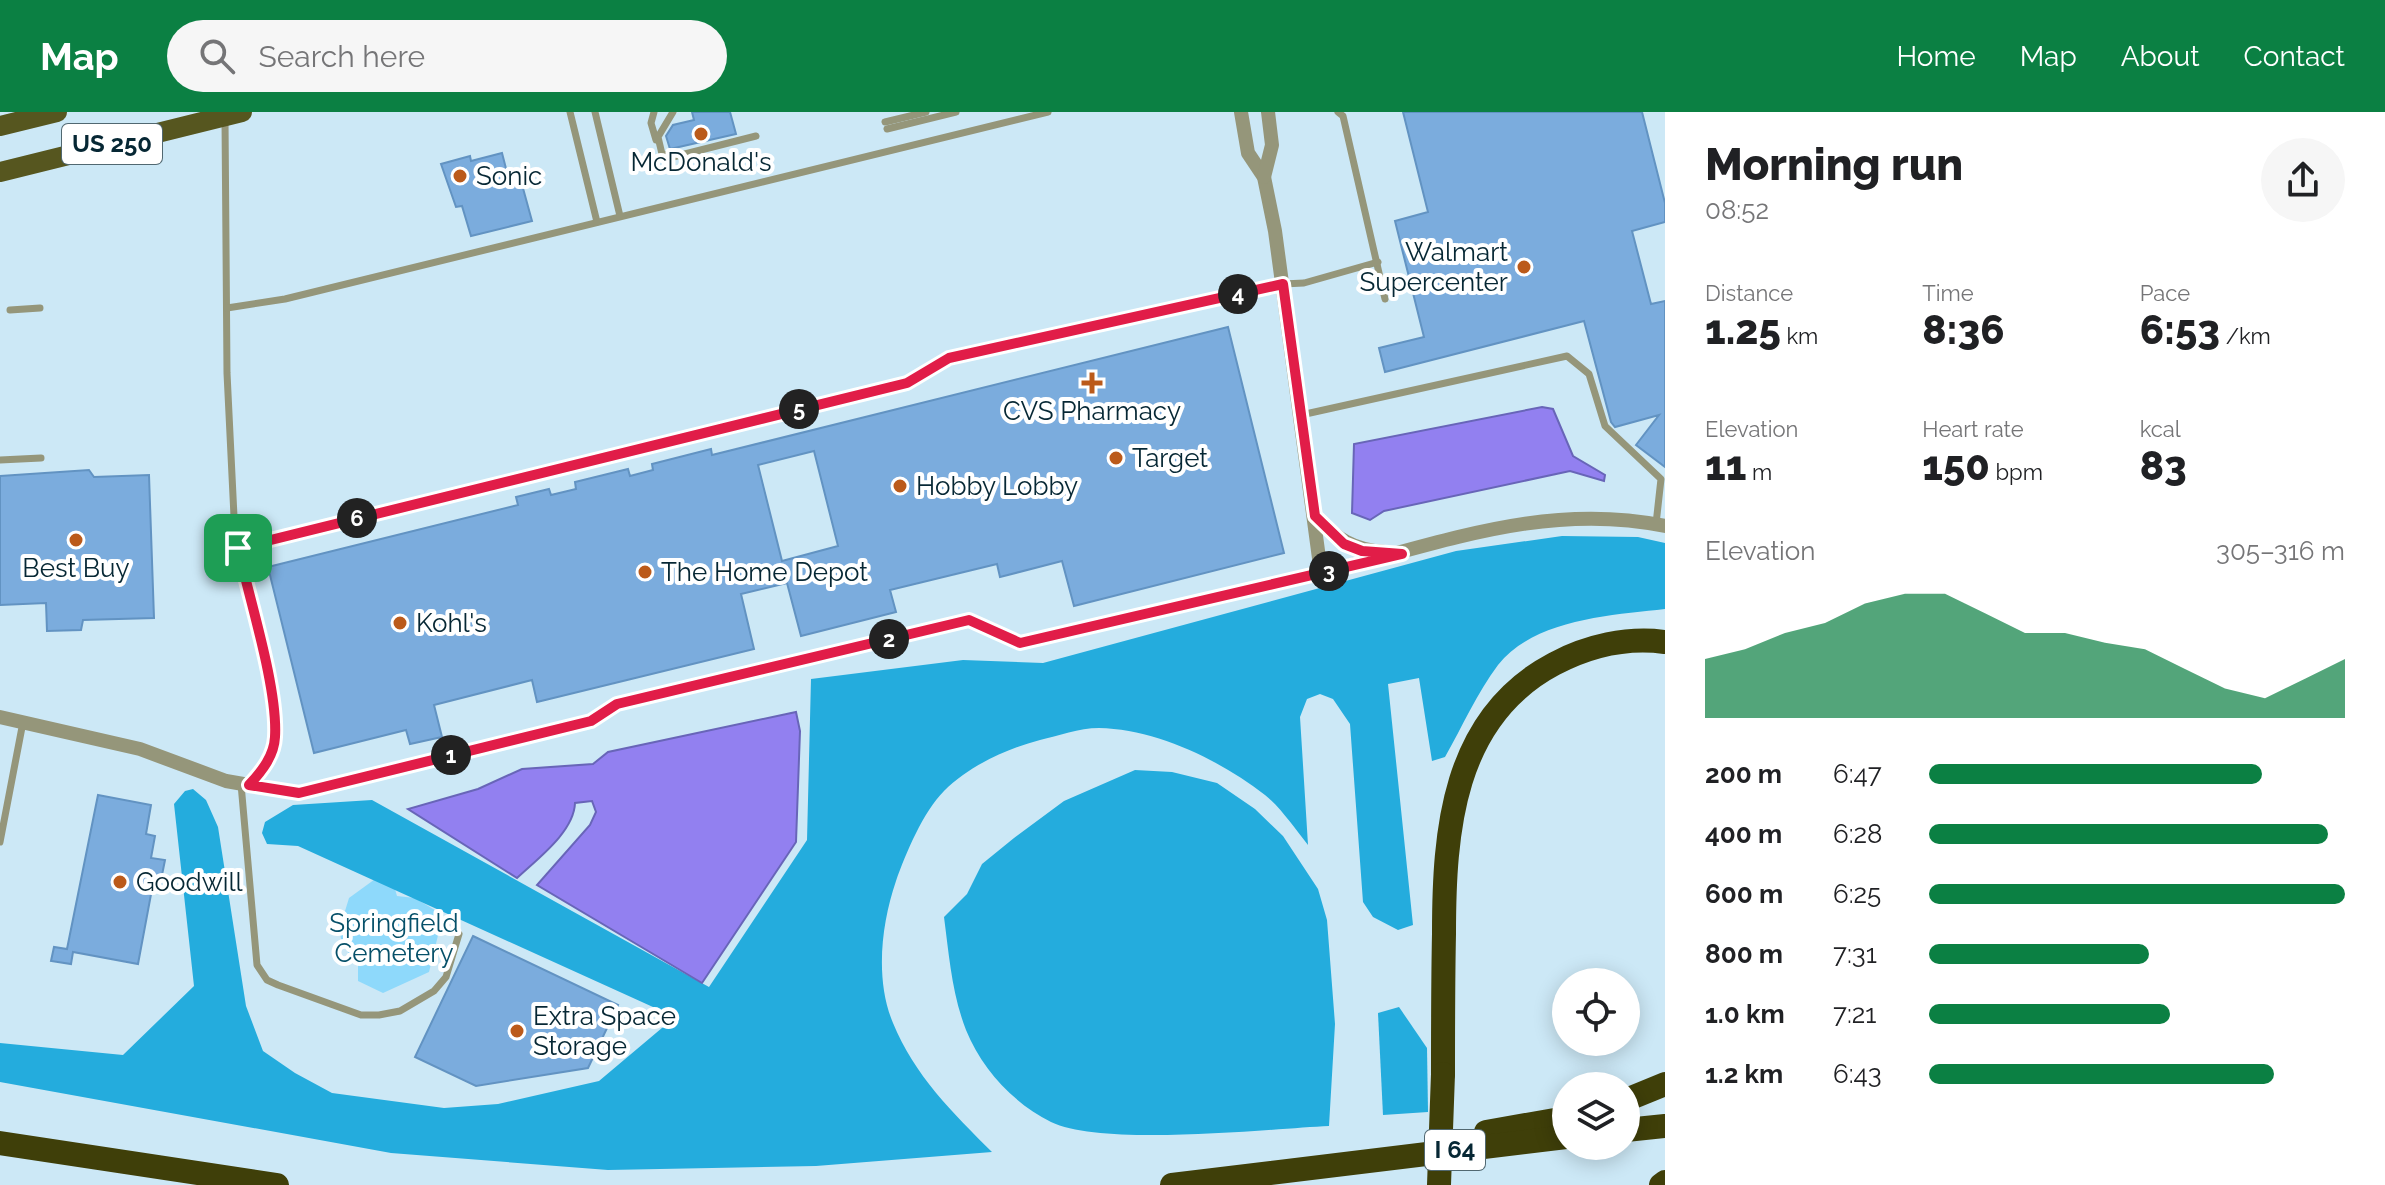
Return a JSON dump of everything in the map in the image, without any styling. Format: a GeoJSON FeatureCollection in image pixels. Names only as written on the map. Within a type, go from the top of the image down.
{"type":"FeatureCollection","features":[{"type":"Feature","properties":{"kind":"highway"},"geometry":{"type":"LineString","coordinates":[[1439,1185],[1444,864],[1457,786],[1470,753],[1500,706],[1539,671],[1585,650],[1611,643],[1665,642]]}},
{"type":"Feature","properties":{"kind":"highway"},"geometry":{"type":"LineString","coordinates":[[1640,1094],[1665,1084]]}},
{"type":"Feature","properties":{"kind":"highway"},"geometry":{"type":"LineString","coordinates":[[1344,1163],[1552,1121]]}},
{"type":"Feature","properties":{"kind":"highway"},"geometry":{"type":"LineString","coordinates":[[1640,1129],[1665,1126]]}},
{"type":"Feature","properties":{"kind":"highway","name":"I 64"},"geometry":{"type":"LineString","coordinates":[[1172,1185],[1552,1139]]}},
{"type":"Feature","properties":{"kind":"highway"},"geometry":{"type":"LineString","coordinates":[[0,1143],[277,1185]]}},
{"type":"Feature","properties":{"kind":"main road","name":"US 250"},"geometry":{"type":"LineString","coordinates":[[0,126],[57,112]]}},
{"type":"Feature","properties":{"kind":"main road","name":"US 250"},"geometry":{"type":"LineString","coordinates":[[0,172],[233,114]]}},
{"type":"Feature","properties":{"kind":"street"},"geometry":{"type":"LineString","coordinates":[[1241,112],[1248,153],[1264,177],[1283,284],[1321,573],[1402,554],[1471,531],[1586,518],[1661,525]]}},
{"type":"Feature","properties":{"kind":"street"},"geometry":{"type":"LineString","coordinates":[[1264,177],[1272,145],[1268,112]]}},
{"type":"Feature","properties":{"kind":"street"},"geometry":{"type":"LineString","coordinates":[[1315,516],[1344,544],[1362,551],[1402,554]]}},
{"type":"Feature","properties":{"kind":"street"},"geometry":{"type":"LineString","coordinates":[[0,717],[140,749],[245,784]]}},
{"type":"Feature","properties":{"kind":"lane"},"geometry":{"type":"LineString","coordinates":[[570,112],[597,222]]}},
{"type":"Feature","properties":{"kind":"lane"},"geometry":{"type":"LineString","coordinates":[[595,112],[620,216]]}},
{"type":"Feature","properties":{"kind":"lane"},"geometry":{"type":"LineString","coordinates":[[654,112],[651,123],[658,147],[662,154],[673,157],[756,136]]}},
{"type":"Feature","properties":{"kind":"lane"},"geometry":{"type":"LineString","coordinates":[[658,147],[658,137],[673,112]]}},
{"type":"Feature","properties":{"kind":"lane"},"geometry":{"type":"LineString","coordinates":[[926,112],[886,126],[956,112]]}},
{"type":"Feature","properties":{"kind":"lane"},"geometry":{"type":"LineString","coordinates":[[227,308],[285,299],[1048,112]]}},
{"type":"Feature","properties":{"kind":"lane"},"geometry":{"type":"LineString","coordinates":[[1338,112],[1343,116],[1385,299]]}},
{"type":"Feature","properties":{"kind":"lane"},"geometry":{"type":"LineString","coordinates":[[233,114],[227,308],[230,461],[238,548],[271,696],[275,738],[267,765],[245,784]]}},
{"type":"Feature","properties":{"kind":"lane"},"geometry":{"type":"LineString","coordinates":[[238,548],[907,383],[949,358],[1283,284],[1304,283],[1378,262]]}},
{"type":"Feature","properties":{"kind":"lane"},"geometry":{"type":"LineString","coordinates":[[10,310],[40,308]]}},
{"type":"Feature","properties":{"kind":"lane"},"geometry":{"type":"LineString","coordinates":[[1301,415],[1567,356],[1589,374],[1605,426],[1661,479],[1661,525]]}},
{"type":"Feature","properties":{"kind":"lane"},"geometry":{"type":"LineString","coordinates":[[0,460],[41,458]]}},
{"type":"Feature","properties":{"kind":"lane"},"geometry":{"type":"LineString","coordinates":[[245,784],[299,793],[591,721],[617,704],[969,620],[1020,643],[1321,573]]}},
{"type":"Feature","properties":{"kind":"lane"},"geometry":{"type":"LineString","coordinates":[[0,842],[23,722]]}},
{"type":"Feature","properties":{"kind":"lane"},"geometry":{"type":"LineString","coordinates":[[245,784],[257,965],[267,980],[361,1015],[400,1011],[434,991],[446,977],[459,934]]}},
{"type":"Feature","properties":{"kind":"green space","name":"Springfield Cemetery"},"geometry":{"type":"Polygon","coordinates":[[[382,874],[392,879],[397,896],[415,898],[443,915],[429,972],[383,993],[358,981],[358,963],[344,947],[340,933],[349,898],[382,874]]]}},
{"type":"Feature","properties":{"kind":"shaded area"},"geometry":{"type":"Polygon","coordinates":[[[1542,407],[1553,409],[1573,456],[1605,475],[1604,481],[1570,471],[1384,511],[1370,520],[1352,513],[1354,444],[1542,407]]]}},
{"type":"Feature","properties":{"kind":"shaded area"},"geometry":{"type":"Polygon","coordinates":[[[1562,536],[1638,537],[1665,543],[1665,609],[1575,622],[1532,638],[1513,650],[1483,687],[1445,757],[1432,761],[1419,678],[1388,684],[1413,925],[1398,930],[1373,917],[1363,902],[1350,724],[1333,699],[1320,694],[1307,699],[1300,717],[1308,845],[1271,800],[1228,770],[1165,740],[1121,730],[1084,729],[1027,744],[976,766],[944,791],[916,833],[891,898],[882,952],[884,989],[893,1023],[912,1060],[949,1108],[992,1152],[816,1166],[608,1170],[391,1153],[0,1082],[0,1043],[123,1055],[194,986],[174,804],[185,791],[193,789],[206,800],[218,827],[246,1006],[263,1051],[332,1093],[444,1108],[498,1104],[599,1081],[675,1017],[298,846],[267,844],[262,833],[265,822],[293,805],[372,800],[709,987],[807,840],[811,679],[963,660],[1043,663],[1456,551],[1562,536]]]}},
{"type":"Feature","properties":{"kind":"shaded area"},"geometry":{"type":"Polygon","coordinates":[[[796,712],[800,731],[796,842],[702,983],[537,885],[590,825],[596,812],[592,801],[575,803],[573,814],[561,834],[517,878],[408,809],[478,789],[522,769],[593,764],[608,752],[796,712]]]}},
{"type":"Feature","properties":{"kind":"shaded area"},"geometry":{"type":"Polygon","coordinates":[[[1135,770],[1172,772],[1217,783],[1255,809],[1283,836],[1318,889],[1327,920],[1335,1024],[1329,1126],[1145,1135],[1076,1129],[1051,1122],[1024,1105],[1000,1084],[973,1044],[957,1002],[944,917],[967,894],[982,864],[1014,838],[1064,801],[1135,770]]]}},
{"type":"Feature","properties":{"kind":"shaded area"},"geometry":{"type":"Polygon","coordinates":[[[1399,1007],[1427,1048],[1428,1112],[1383,1115],[1378,1013],[1399,1007]]]}},
{"type":"Feature","properties":{"kind":"building","name":"McDonald's"},"geometry":{"type":"Polygon","coordinates":[[[692,112],[730,112],[736,134],[670,149],[666,136],[673,125],[694,120],[692,112]]]}},
{"type":"Feature","properties":{"kind":"building","name":"Walmart Supercenter"},"geometry":{"type":"Polygon","coordinates":[[[1403,112],[1642,112],[1665,203],[1665,222],[1632,231],[1651,304],[1665,301],[1665,467],[1636,445],[1659,415],[1615,427],[1611,422],[1584,321],[1385,372],[1379,348],[1424,337],[1395,221],[1428,212],[1403,112]]]}},
{"type":"Feature","properties":{"kind":"building"},"geometry":{"type":"Polygon","coordinates":[[[502,153],[510,184],[521,181],[532,221],[471,236],[462,206],[456,207],[441,164],[470,156],[471,161],[502,153]]]}},
{"type":"Feature","properties":{"kind":"building"},"geometry":{"type":"Polygon","coordinates":[[[1228,327],[1284,553],[1074,606],[1062,561],[1000,577],[997,564],[890,590],[896,612],[801,636],[787,583],[741,594],[754,649],[537,702],[532,680],[434,705],[442,737],[410,744],[406,730],[314,753],[268,567],[518,505],[516,497],[549,489],[551,495],[576,489],[575,482],[628,469],[630,476],[653,470],[652,464],[711,449],[712,455],[1228,327]],[[814,451],[758,465],[782,561],[838,546],[814,451]]]}},
{"type":"Feature","properties":{"kind":"building","name":"Best Buy"},"geometry":{"type":"Polygon","coordinates":[[[89,470],[94,477],[149,475],[154,618],[83,620],[81,630],[47,631],[46,603],[0,605],[0,476],[89,470]]]}},
{"type":"Feature","properties":{"kind":"building","name":"Goodwill"},"geometry":{"type":"Polygon","coordinates":[[[98,795],[151,805],[146,834],[155,836],[151,858],[165,860],[159,890],[152,889],[138,964],[73,952],[71,964],[51,961],[54,947],[67,949],[98,795]]]}},
{"type":"Feature","properties":{"kind":"building","name":"Extra Space Storage"},"geometry":{"type":"Polygon","coordinates":[[[473,936],[618,1005],[588,1068],[476,1086],[415,1057],[473,936]]]}},
{"type":"Feature","properties":{"kind":"place","name":"McDonald's"},"geometry":{"type":"Point","coordinates":[701,134]}},
{"type":"Feature","properties":{"kind":"place","name":"Sonic"},"geometry":{"type":"Point","coordinates":[460,176]}},
{"type":"Feature","properties":{"kind":"place","name":"Walmart Supercenter"},"geometry":{"type":"Point","coordinates":[1524,267]}},
{"type":"Feature","properties":{"kind":"place","name":"CVS Pharmacy"},"geometry":{"type":"Point","coordinates":[1092,383]}},
{"type":"Feature","properties":{"kind":"place","name":"Target"},"geometry":{"type":"Point","coordinates":[1116,458]}},
{"type":"Feature","properties":{"kind":"place","name":"Hobby Lobby"},"geometry":{"type":"Point","coordinates":[900,486]}},
{"type":"Feature","properties":{"kind":"place","name":"Best Buy"},"geometry":{"type":"Point","coordinates":[76,540]}},
{"type":"Feature","properties":{"kind":"place","name":"The Home Depot"},"geometry":{"type":"Point","coordinates":[645,572]}},
{"type":"Feature","properties":{"kind":"place","name":"Kohl's"},"geometry":{"type":"Point","coordinates":[400,623]}},
{"type":"Feature","properties":{"kind":"place","name":"Goodwill"},"geometry":{"type":"Point","coordinates":[120,882]}},
{"type":"Feature","properties":{"kind":"place","name":"Extra Space Storage"},"geometry":{"type":"Point","coordinates":[517,1031]}},
{"type":"Feature","properties":{"kind":"route"},"geometry":{"type":"LineString","coordinates":[[1283,284],[1315,516],[1344,544],[1362,551],[1402,554],[1020,643],[969,620],[617,704],[591,721],[299,793],[249,785],[267,765],[275,738],[271,696],[238,548],[907,383],[949,358],[1283,284]]}}]}
